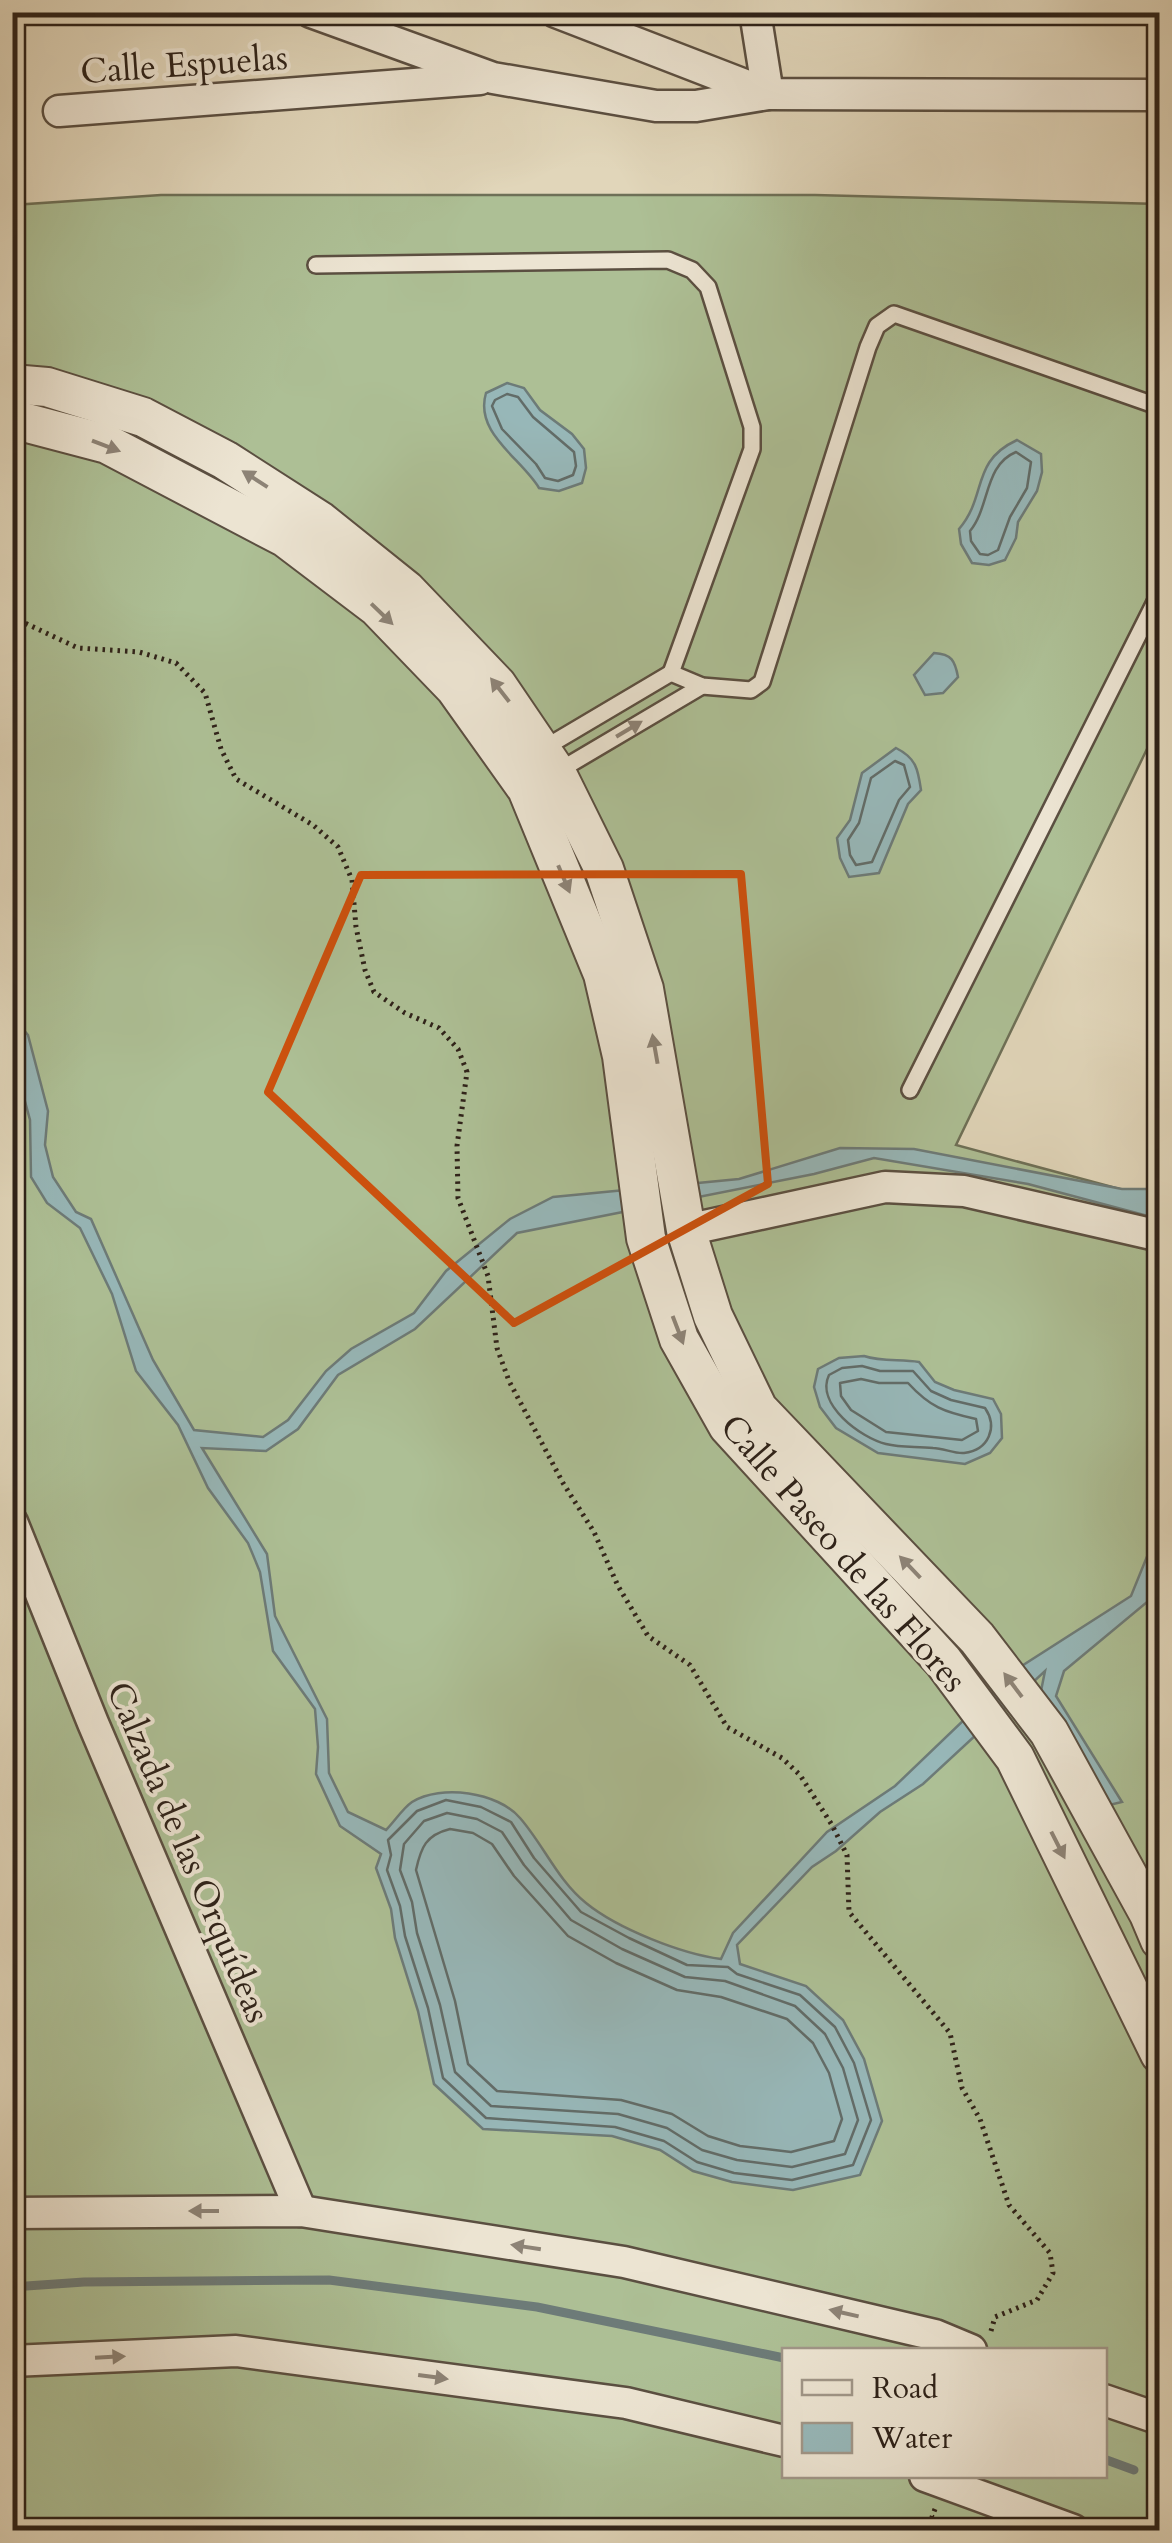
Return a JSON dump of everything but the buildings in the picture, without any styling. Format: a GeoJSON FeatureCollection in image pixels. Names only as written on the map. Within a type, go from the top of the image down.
{"type":"FeatureCollection","features":[{"type":"Feature","properties":{"kind":"street"},"geometry":{"type":"LineString","coordinates":[[311,12],[493,78],[656,106],[696,106],[768,94],[1160,95]]}},
{"type":"Feature","properties":{"kind":"street"},"geometry":{"type":"LineString","coordinates":[[556,12],[768,94]]}},
{"type":"Feature","properties":{"kind":"street"},"geometry":{"type":"LineString","coordinates":[[755,12],[768,94]]}},
{"type":"Feature","properties":{"kind":"street","name":"Calle Espuelas"},"geometry":{"type":"LineString","coordinates":[[59,111],[493,78]]}},
{"type":"Feature","properties":{"kind":"street","name":"Calle Paseo de las Flores"},"geometry":{"type":"LineString","coordinates":[[12,384],[47,387],[142,417],[225,460],[320,521],[406,590],[497,684],[535,769],[604,974],[622,1056],[713,1316],[758,1409],[977,1638],[1049,1732],[1160,1940]]}},
{"type":"Feature","properties":{"kind":"street","name":"Calle Paseo de las Flores"},"geometry":{"type":"LineString","coordinates":[[12,419],[107,444],[286,538],[390,620],[535,769]]}},
{"type":"Feature","properties":{"kind":"street","name":"Calle Paseo de las Flores"},"geometry":{"type":"LineString","coordinates":[[654,1150],[646,1238],[680,1339],[728,1426],[942,1660],[1015,1758],[1150,2009],[1160,2054]]}},
{"type":"Feature","properties":{"kind":"street"},"geometry":{"type":"LineString","coordinates":[[686,1230],[885,1187],[964,1191],[1160,1236]]}},
{"type":"Feature","properties":{"kind":"street"},"geometry":{"type":"LineString","coordinates":[[662,1285],[698,1269]]}},
{"type":"Feature","properties":{"kind":"street","name":"Calzada de las Orquídeas"},"geometry":{"type":"LineString","coordinates":[[12,1522],[93,1723],[301,2211]]}},
{"type":"Feature","properties":{"kind":"street"},"geometry":{"type":"LineString","coordinates":[[12,2213],[301,2211],[624,2262],[980,2342]]}},
{"type":"Feature","properties":{"kind":"street"},"geometry":{"type":"LineString","coordinates":[[12,2361],[236,2352],[626,2403],[782,2441]]}},
{"type":"Feature","properties":{"kind":"street"},"geometry":{"type":"LineString","coordinates":[[1107,2401],[1160,2419]]}},
{"type":"Feature","properties":{"kind":"street"},"geometry":{"type":"LineString","coordinates":[[930,2478],[1073,2530]]}},
{"type":"Feature","properties":{"kind":"lane"},"geometry":{"type":"LineString","coordinates":[[316,265],[668,260],[692,270],[708,287],[752,427],[752,448],[671,673],[535,769]]}},
{"type":"Feature","properties":{"kind":"lane"},"geometry":{"type":"LineString","coordinates":[[671,673],[702,686],[751,690],[762,682],[868,347],[877,326],[894,314],[1160,406]]}},
{"type":"Feature","properties":{"kind":"lane"},"geometry":{"type":"LineString","coordinates":[[910,1090],[1160,592]]}},
{"type":"Feature","properties":{"kind":"lane"},"geometry":{"type":"LineString","coordinates":[[535,769],[702,686]]}},
{"type":"Feature","properties":{"kind":"path"},"geometry":{"type":"LineString","coordinates":[[12,617],[78,648],[139,652],[176,662],[205,694],[221,749],[236,779],[312,825],[338,847],[352,880],[365,970],[374,992],[405,1013],[439,1028],[458,1049],[467,1072],[457,1146],[458,1198],[488,1276],[497,1348],[509,1381],[648,1636],[690,1665],[727,1727],[782,1758],[800,1775],[832,1825],[847,1855],[849,1912],[950,2033],[962,2088],[980,2119],[1009,2205],[1050,2253],[1053,2272],[1037,2300],[995,2316],[980,2342]]}},
{"type":"Feature","properties":{"kind":"highlighted area"},"geometry":{"type":"Polygon","coordinates":[[[741,874],[768,1184],[514,1323],[268,1092],[361,875],[741,874]]]}},
{"type":"Feature","properties":{"kind":"green space"},"geometry":{"type":"Polygon","coordinates":[[[161,195],[815,195],[1159,204],[1159,724],[956,1145],[1153,1198],[1159,1196],[1160,1587],[1155,1603],[1160,1606],[1159,2530],[13,2530],[13,205],[161,195]]]}},
{"type":"Feature","properties":{"kind":"water"},"geometry":{"type":"Polygon","coordinates":[[[507,383],[524,388],[540,410],[572,434],[584,449],[586,468],[582,483],[559,491],[539,488],[501,444],[484,407],[486,393],[507,383]]]}},
{"type":"Feature","properties":{"kind":"water"},"geometry":{"type":"Polygon","coordinates":[[[1017,440],[1041,454],[1037,491],[1018,522],[1016,538],[1005,560],[989,565],[972,563],[961,544],[959,529],[974,504],[992,458],[1017,440]]]}},
{"type":"Feature","properties":{"kind":"water"},"geometry":{"type":"Polygon","coordinates":[[[934,653],[952,659],[958,677],[943,693],[925,695],[914,675],[934,653]]]}},
{"type":"Feature","properties":{"kind":"water"},"geometry":{"type":"Polygon","coordinates":[[[896,748],[915,765],[921,790],[908,804],[879,873],[849,877],[840,858],[837,838],[850,820],[862,773],[896,748]]]}},
{"type":"Feature","properties":{"kind":"water"},"geometry":{"type":"Polygon","coordinates":[[[12,1016],[28,1035],[48,1111],[45,1145],[53,1177],[76,1212],[91,1219],[153,1360],[194,1430],[263,1437],[288,1420],[326,1371],[351,1349],[414,1313],[446,1271],[510,1219],[553,1197],[739,1179],[840,1148],[914,1149],[1122,1189],[1159,1189],[1159,1219],[1028,1184],[874,1158],[814,1174],[517,1233],[415,1329],[338,1375],[298,1429],[266,1451],[202,1448],[267,1554],[275,1616],[327,1719],[329,1773],[348,1812],[386,1830],[409,1805],[424,1796],[453,1792],[498,1802],[520,1818],[567,1884],[599,1913],[651,1939],[721,1959],[733,1933],[827,1832],[895,1786],[1017,1669],[1131,1596],[1159,1527],[1158,1593],[1064,1671],[1056,1696],[1122,1802],[1105,1806],[1040,1696],[1045,1671],[923,1784],[880,1812],[812,1867],[737,1945],[740,1964],[806,1986],[843,2020],[864,2059],[882,2121],[860,2175],[793,2190],[732,2182],[693,2171],[660,2150],[612,2136],[483,2129],[434,2084],[418,2011],[395,1938],[391,1909],[376,1868],[381,1854],[340,1826],[316,1774],[315,1709],[273,1651],[260,1572],[248,1543],[208,1488],[178,1425],[136,1371],[112,1294],[80,1228],[47,1203],[31,1177],[30,1120],[13,1057],[12,1016]]]}},
{"type":"Feature","properties":{"kind":"water"},"geometry":{"type":"Polygon","coordinates":[[[864,1356],[919,1362],[935,1382],[993,1399],[1001,1414],[1002,1438],[990,1453],[965,1464],[878,1453],[836,1428],[820,1407],[814,1387],[818,1369],[839,1358],[864,1356]]]}},
{"type":"Feature","properties":{"kind":"waterway"},"geometry":{"type":"LineString","coordinates":[[12,2287],[84,2282],[329,2280],[537,2307],[782,2358]]}},
{"type":"Feature","properties":{"kind":"waterway"},"geometry":{"type":"LineString","coordinates":[[1107,2460],[1134,2470]]}}]}
